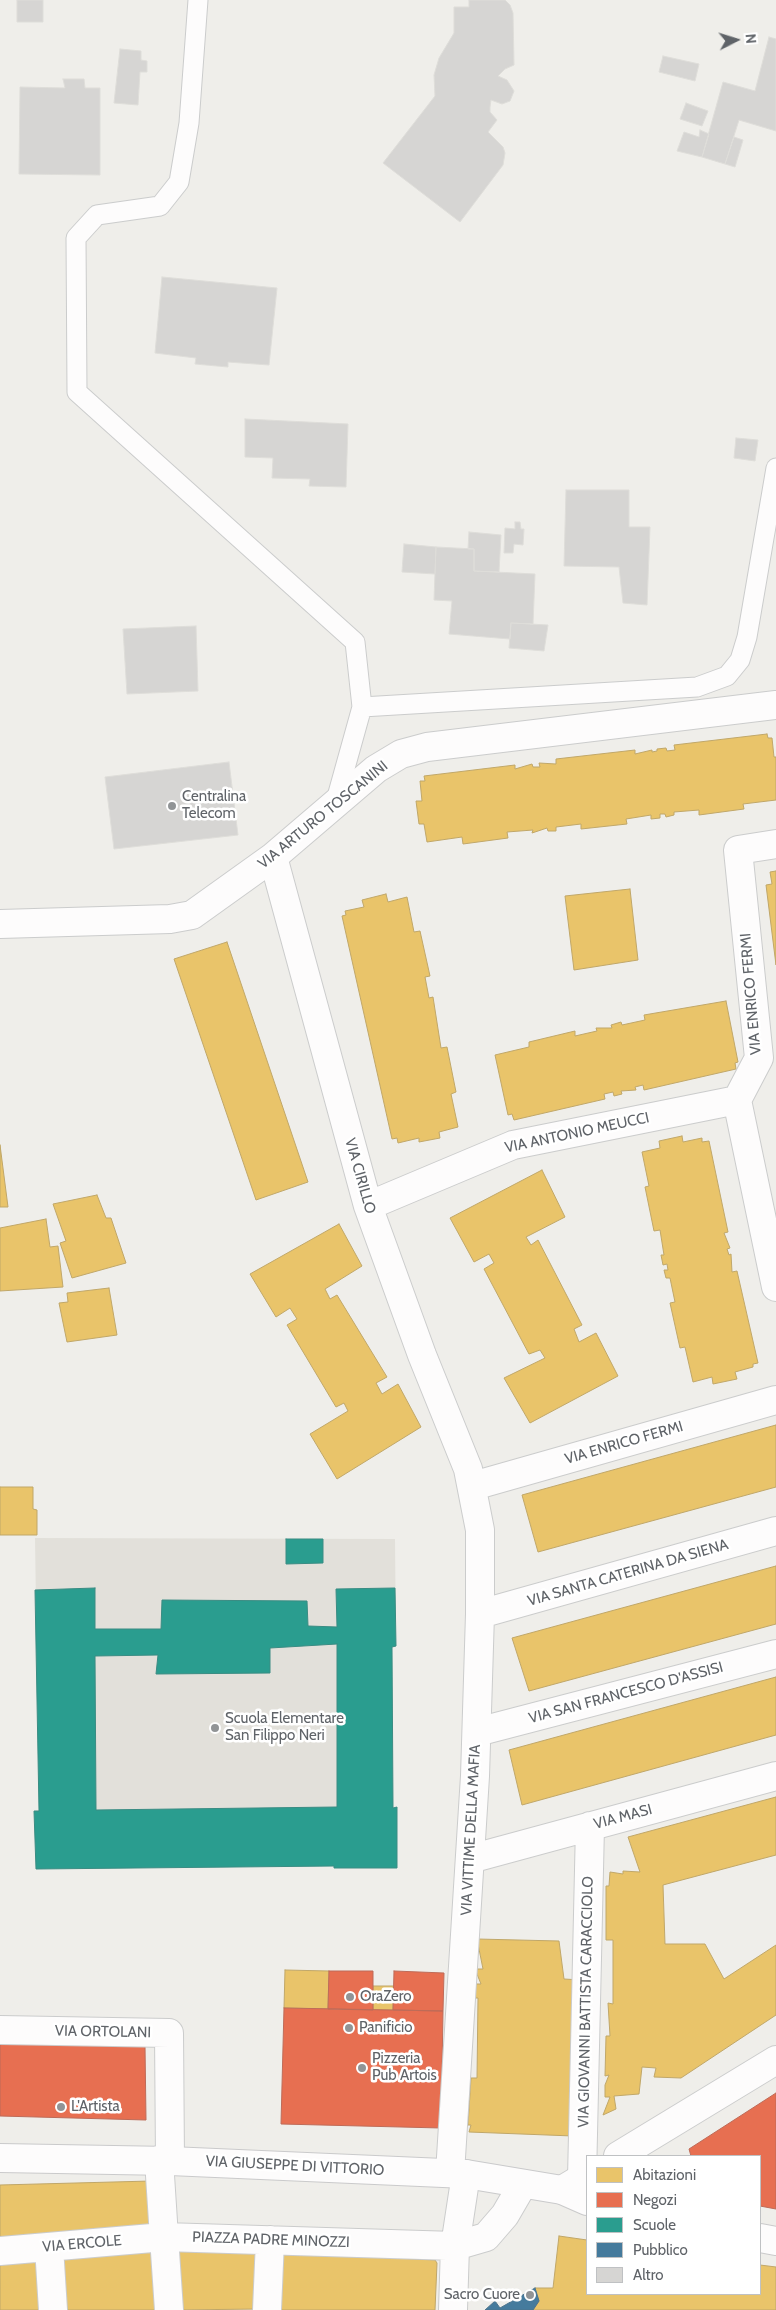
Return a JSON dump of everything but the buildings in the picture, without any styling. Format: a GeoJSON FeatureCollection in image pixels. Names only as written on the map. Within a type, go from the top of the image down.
{"type":"FeatureCollection","features":[{"type":"Feature","properties":{"kind":"street","name":"VIA ARTURO TOSCANINI"},"geometry":{"type":"LineString","coordinates":[[0,924],[170,919],[192,915],[273,857],[376,769],[401,754],[426,747],[776,704]]}},
{"type":"Feature","properties":{"kind":"street","name":"VIA ENRICO FERMI"},"geometry":{"type":"LineString","coordinates":[[737,1100],[760,1058],[738,850],[776,844]]}},
{"type":"Feature","properties":{"kind":"street","name":"VIA CIRILLO"},"geometry":{"type":"LineString","coordinates":[[273,857],[368,1206],[398,1293],[468,1469],[472,1486]]}},
{"type":"Feature","properties":{"kind":"street","name":"VIA ANTONIO MEUCCI"},"geometry":{"type":"LineString","coordinates":[[368,1206],[513,1144],[737,1100]]}},
{"type":"Feature","properties":{"kind":"street"},"geometry":{"type":"LineString","coordinates":[[737,1100],[776,1287]]}},
{"type":"Feature","properties":{"kind":"street","name":"VIA ENRICO FERMI"},"geometry":{"type":"LineString","coordinates":[[472,1486],[776,1400]]}},
{"type":"Feature","properties":{"kind":"street","name":"VIA VITTIME DELLA MAFIA"},"geometry":{"type":"LineString","coordinates":[[453,2310],[480,1614],[480,1530],[472,1486]]}},
{"type":"Feature","properties":{"kind":"street","name":"VIA SANTA CATERINA DA SIENA"},"geometry":{"type":"LineString","coordinates":[[480,1614],[776,1532]]}},
{"type":"Feature","properties":{"kind":"street","name":"VIA SAN FRANCESCO D'ASSISI"},"geometry":{"type":"LineString","coordinates":[[476,1732],[776,1654]]}},
{"type":"Feature","properties":{"kind":"street","name":"VIA MASI"},"geometry":{"type":"LineString","coordinates":[[470,1859],[776,1776]]}},
{"type":"Feature","properties":{"kind":"street","name":"VIA GIOVANNI BATTISTA CARACCIOLO"},"geometry":{"type":"LineString","coordinates":[[580,2186],[590,1826]]}},
{"type":"Feature","properties":{"kind":"street","name":"VIA ORTOLANI"},"geometry":{"type":"LineString","coordinates":[[0,2030],[169,2033],[164,2160]]}},
{"type":"Feature","properties":{"kind":"street"},"geometry":{"type":"LineString","coordinates":[[620,2155],[776,2060]]}},
{"type":"Feature","properties":{"kind":"street","name":"VIA GIUSEPPE DI VITTORIO"},"geometry":{"type":"LineString","coordinates":[[0,2158],[164,2160],[458,2174],[523,2184],[580,2186]]}},
{"type":"Feature","properties":{"kind":"street"},"geometry":{"type":"LineString","coordinates":[[164,2160],[164,2237],[169,2310]]}},
{"type":"Feature","properties":{"kind":"street","name":"PIAZZA PADRE MINOZZI"},"geometry":{"type":"LineString","coordinates":[[164,2237],[455,2246],[486,2237],[505,2215],[523,2184]]}},
{"type":"Feature","properties":{"kind":"street","name":"VIA ERCOLE"},"geometry":{"type":"LineString","coordinates":[[0,2251],[164,2237]]}},
{"type":"Feature","properties":{"kind":"street"},"geometry":{"type":"LineString","coordinates":[[761,2238],[776,2240]]}},
{"type":"Feature","properties":{"kind":"street"},"geometry":{"type":"LineString","coordinates":[[267,2310],[270,2240]]}},
{"type":"Feature","properties":{"kind":"street"},"geometry":{"type":"LineString","coordinates":[[49,2247],[53,2310]]}},
{"type":"Feature","properties":{"kind":"lane"},"geometry":{"type":"LineString","coordinates":[[198,0],[189,123],[179,182],[160,206],[97,215],[76,238],[77,392],[355,642],[362,707],[334,806]]}},
{"type":"Feature","properties":{"kind":"lane"},"geometry":{"type":"LineString","coordinates":[[362,707],[696,687],[727,676],[740,660],[748,636],[776,468]]}},
{"type":"Feature","properties":{"kind":"shaded area","name":"Scuola Elementare San Filippo Neri"},"geometry":{"type":"Polygon","coordinates":[[[35,1538],[395,1539],[396,1646],[392,1647],[393,1808],[397,1868],[334,1868],[334,1866],[36,1869],[34,1811],[39,1810],[35,1538]]]}},
{"type":"Feature","properties":{"kind":"place","name":"Centralina Telecom"},"geometry":{"type":"Point","coordinates":[172,806]}},
{"type":"Feature","properties":{"kind":"place","name":"Scuola Elementare San Filippo Neri"},"geometry":{"type":"Point","coordinates":[215,1728]}},
{"type":"Feature","properties":{"kind":"place","name":"OraZero"},"geometry":{"type":"Point","coordinates":[350,1997]}},
{"type":"Feature","properties":{"kind":"place","name":"Panificio"},"geometry":{"type":"Point","coordinates":[349,2028]}},
{"type":"Feature","properties":{"kind":"place","name":"Pizzeria Pub Artois"},"geometry":{"type":"Point","coordinates":[362,2068]}},
{"type":"Feature","properties":{"kind":"place","name":"L'Artista"},"geometry":{"type":"Point","coordinates":[61,2107]}},
{"type":"Feature","properties":{"kind":"place","name":"Sacro Cuore"},"geometry":{"type":"Point","coordinates":[530,2295]}}]}
